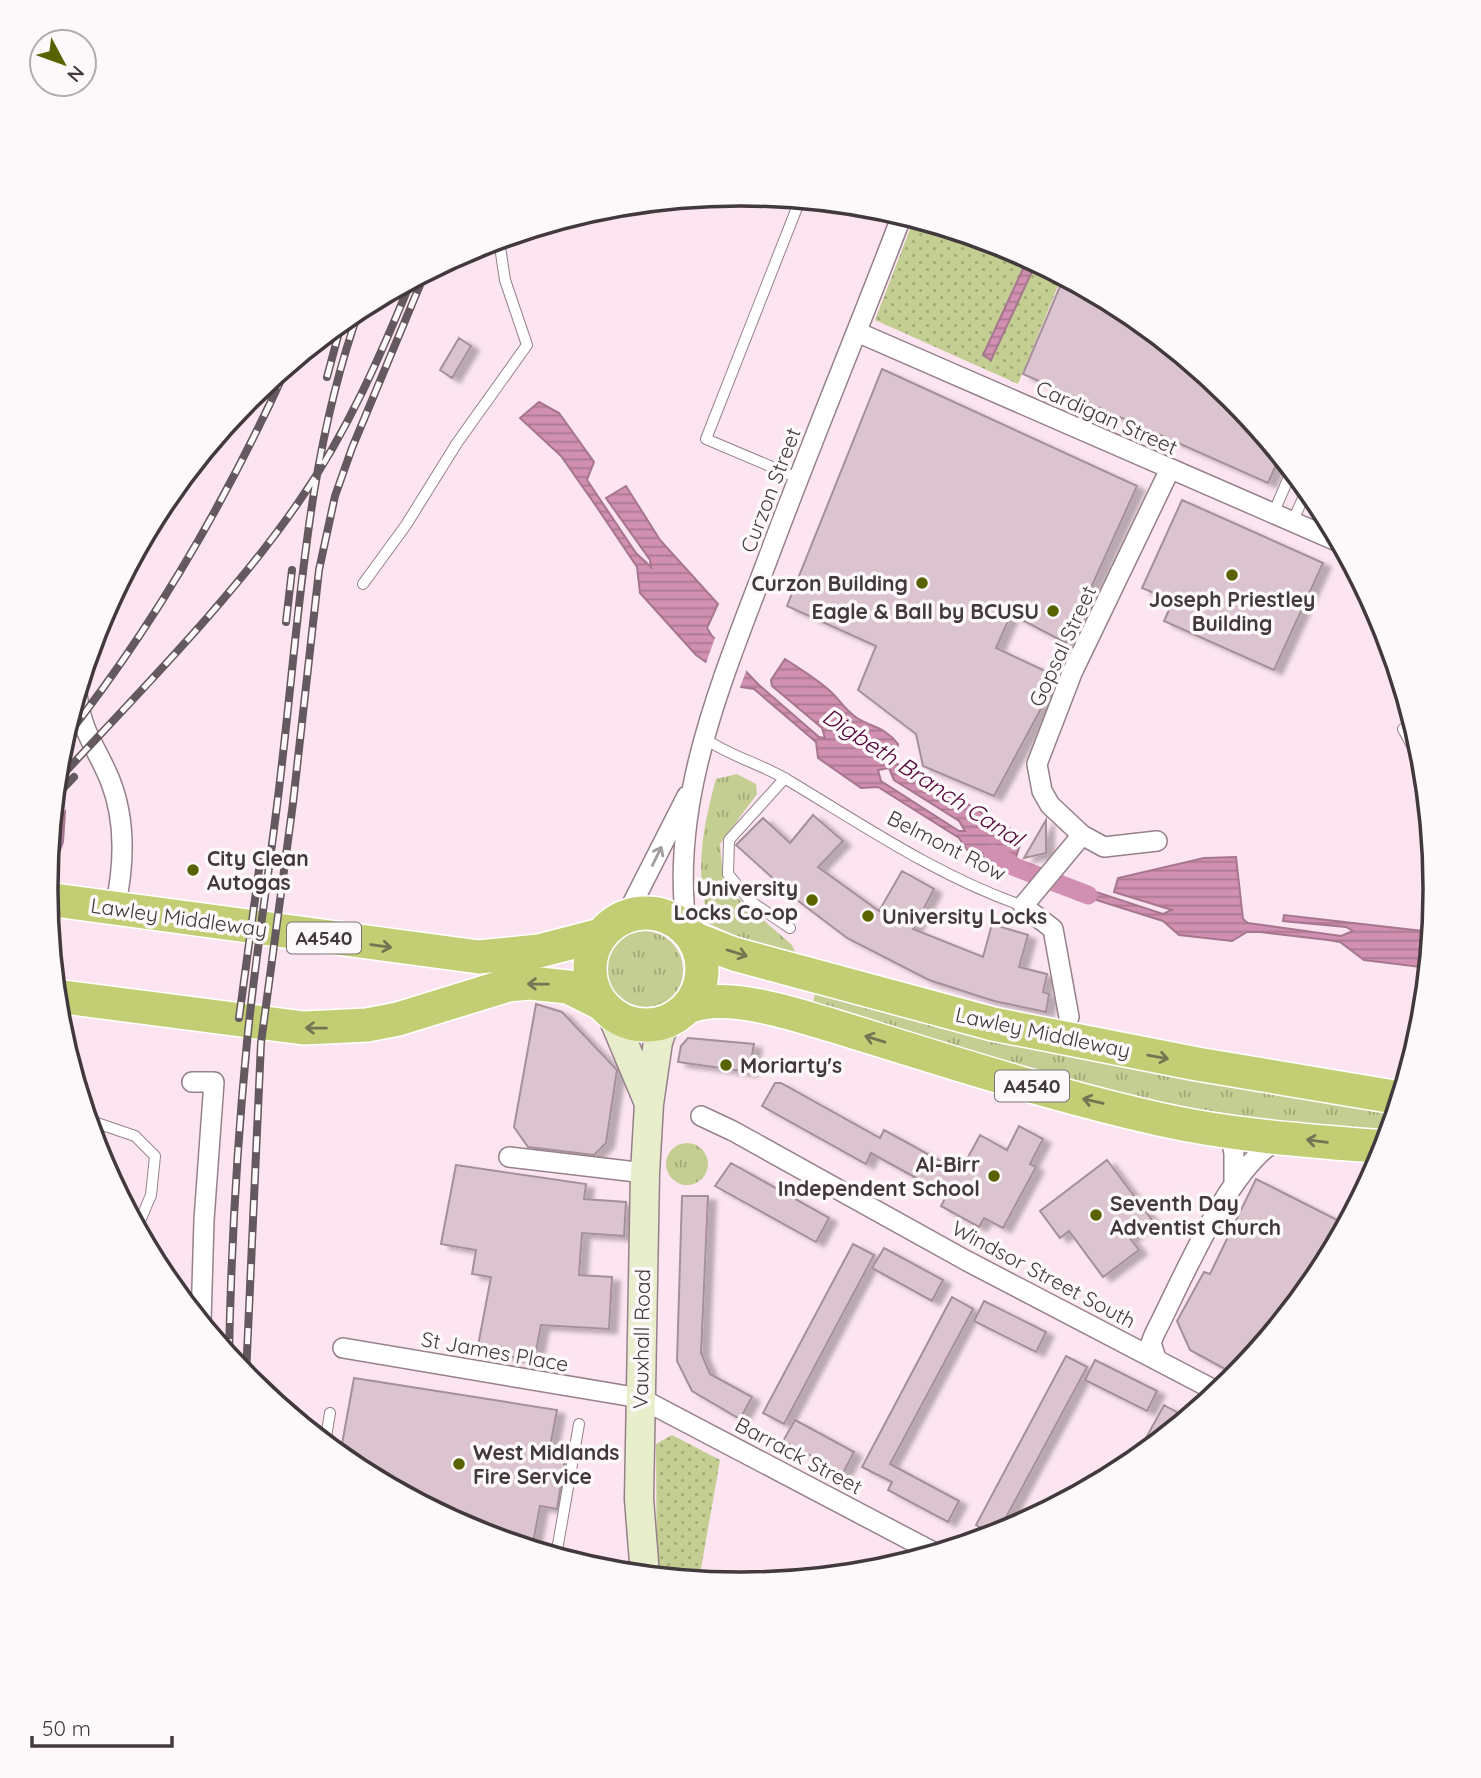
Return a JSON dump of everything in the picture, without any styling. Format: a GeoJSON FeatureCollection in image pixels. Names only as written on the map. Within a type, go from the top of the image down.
{"type":"FeatureCollection","features":[{"type":"Feature","properties":{"kind":"highway","name":"Lawley Middleway"},"geometry":{"type":"LineString","coordinates":[[58,900],[479,957],[539,951],[613,925]]}},
{"type":"Feature","properties":{"kind":"highway","name":"A4540"},"geometry":{"type":"LineString","coordinates":[[613,925],[639,913],[665,916],[690,934]]}},
{"type":"Feature","properties":{"kind":"highway"},"geometry":{"type":"LineString","coordinates":[[607,1009],[590,977],[590,962],[613,925]]}},
{"type":"Feature","properties":{"kind":"highway","name":"Lawley Middleway"},"geometry":{"type":"LineString","coordinates":[[690,934],[734,954],[838,979],[993,1024],[1156,1056],[1391,1096]]}},
{"type":"Feature","properties":{"kind":"highway"},"geometry":{"type":"LineString","coordinates":[[679,1013],[697,992],[701,974],[700,955],[690,934]]}},
{"type":"Feature","properties":{"kind":"highway","name":"A4540"},"geometry":{"type":"LineString","coordinates":[[67,998],[304,1028],[367,1026],[508,985],[529,983],[568,987],[641,1025],[679,1013],[699,1002],[760,1006],[1052,1092],[1164,1120],[1283,1137],[1373,1146]]}},
{"type":"Feature","properties":{"kind":"main road","name":"Vauxhall Road"},"geometry":{"type":"LineString","coordinates":[[607,1009],[629,1051],[649,1104]]}},
{"type":"Feature","properties":{"kind":"main road","name":"Vauxhall Road"},"geometry":{"type":"LineString","coordinates":[[644,1565],[639,1500],[640,1398],[649,1104],[658,1042],[662,1030],[679,1013]]}},
{"type":"Feature","properties":{"kind":"street","name":"Curzon Street"},"geometry":{"type":"LineString","coordinates":[[690,934],[685,858],[692,786],[704,738],[798,478],[898,225]]}},
{"type":"Feature","properties":{"kind":"street","name":"Cardigan Street"},"geometry":{"type":"LineString","coordinates":[[857,332],[1325,536]]}},
{"type":"Feature","properties":{"kind":"street","name":"Gopsal Street"},"geometry":{"type":"LineString","coordinates":[[1082,835],[1050,805],[1042,791],[1037,764],[1072,673],[1171,469]]}},
{"type":"Feature","properties":{"kind":"street"},"geometry":{"type":"LineString","coordinates":[[80,716],[110,780],[118,810],[122,843],[115,908]]}},
{"type":"Feature","properties":{"kind":"street","name":"Curzon Street"},"geometry":{"type":"LineString","coordinates":[[613,925],[692,786]]}},
{"type":"Feature","properties":{"kind":"street"},"geometry":{"type":"LineString","coordinates":[[1082,835],[1104,847],[1157,841]]}},
{"type":"Feature","properties":{"kind":"street","name":"Belmont Row"},"geometry":{"type":"LineString","coordinates":[[1023,906],[1082,835]]}},
{"type":"Feature","properties":{"kind":"street"},"geometry":{"type":"LineString","coordinates":[[1023,906],[1053,929],[1069,1017]]}},
{"type":"Feature","properties":{"kind":"street"},"geometry":{"type":"LineString","coordinates":[[70,1013],[170,1026],[233,1020]]}},
{"type":"Feature","properties":{"kind":"street"},"geometry":{"type":"LineString","coordinates":[[192,1082],[214,1082],[204,1220],[201,1308]]}},
{"type":"Feature","properties":{"kind":"street","name":"Windsor Street South"},"geometry":{"type":"LineString","coordinates":[[701,1116],[733,1131],[967,1261],[1208,1386]]}},
{"type":"Feature","properties":{"kind":"street"},"geometry":{"type":"LineString","coordinates":[[1229,1130],[1234,1153],[1234,1181]]}},
{"type":"Feature","properties":{"kind":"street"},"geometry":{"type":"LineString","coordinates":[[1156,1358],[1150,1343],[1234,1181],[1257,1154],[1283,1137]]}},
{"type":"Feature","properties":{"kind":"street"},"geometry":{"type":"LineString","coordinates":[[509,1157],[645,1173]]}},
{"type":"Feature","properties":{"kind":"street","name":"St James Place"},"geometry":{"type":"LineString","coordinates":[[343,1348],[640,1398]]}},
{"type":"Feature","properties":{"kind":"street","name":"Barrack Street"},"geometry":{"type":"LineString","coordinates":[[640,1398],[923,1546]]}},
{"type":"Feature","properties":{"kind":"lane"},"geometry":{"type":"LineString","coordinates":[[796,209],[706,439],[798,478]]}},
{"type":"Feature","properties":{"kind":"lane"},"geometry":{"type":"LineString","coordinates":[[363,584],[464,433],[527,345],[505,280],[500,250]]}},
{"type":"Feature","properties":{"kind":"lane"},"geometry":{"type":"LineString","coordinates":[[1272,514],[1287,480]]}},
{"type":"Feature","properties":{"kind":"lane"},"geometry":{"type":"LineString","coordinates":[[1292,523],[1302,501]]}},
{"type":"Feature","properties":{"kind":"lane","name":"Belmont Row"},"geometry":{"type":"LineString","coordinates":[[704,738],[718,748],[785,778],[849,820],[930,865],[994,896],[1023,906]]}},
{"type":"Feature","properties":{"kind":"lane"},"geometry":{"type":"LineString","coordinates":[[785,778],[729,840],[728,874],[750,901],[790,928]]}},
{"type":"Feature","properties":{"kind":"lane"},"geometry":{"type":"LineString","coordinates":[[100,1123],[135,1136],[155,1156],[151,1195],[142,1217]]}},
{"type":"Feature","properties":{"kind":"lane"},"geometry":{"type":"LineString","coordinates":[[327,1432],[330,1413]]}},
{"type":"Feature","properties":{"kind":"lane"},"geometry":{"type":"LineString","coordinates":[[558,1546],[579,1424]]}},
{"type":"Feature","properties":{"kind":"green space"},"geometry":{"type":"Polygon","coordinates":[[[910,228],[960,242],[1002,258],[1058,285],[1018,384],[875,320],[910,228]]]}},
{"type":"Feature","properties":{"kind":"green space"},"geometry":{"type":"Polygon","coordinates":[[[737,774],[756,784],[757,794],[720,844],[724,886],[792,945],[795,952],[736,936],[710,924],[701,869],[707,816],[716,779],[737,774]]]}},
{"type":"Feature","properties":{"kind":"green space"},"geometry":{"type":"Polygon","coordinates":[[[644,931],[659,934],[672,942],[680,955],[683,970],[680,985],[672,998],[659,1006],[644,1009],[629,1006],[616,998],[608,985],[605,970],[608,955],[616,942],[629,934],[644,931]]]}},
{"type":"Feature","properties":{"kind":"green space"},"geometry":{"type":"Polygon","coordinates":[[[817,985],[1386,1112],[1378,1132],[1273,1122],[1153,1104],[1006,1066],[813,1003],[817,985]]]}},
{"type":"Feature","properties":{"kind":"green space"},"geometry":{"type":"Polygon","coordinates":[[[687,1143],[702,1149],[708,1164],[702,1179],[687,1185],[672,1179],[666,1164],[672,1149],[687,1143]]]}},
{"type":"Feature","properties":{"kind":"green space"},"geometry":{"type":"Polygon","coordinates":[[[672,1435],[720,1460],[701,1570],[657,1567],[656,1444],[672,1435]]]}},
{"type":"Feature","properties":{"kind":"shaded area"},"geometry":{"type":"Polygon","coordinates":[[[1023,268],[1032,272],[991,360],[983,355],[1023,268]]]}},
{"type":"Feature","properties":{"kind":"shaded area"},"geometry":{"type":"Polygon","coordinates":[[[539,402],[559,413],[594,462],[587,480],[636,553],[651,567],[650,560],[606,498],[626,486],[660,540],[718,604],[707,628],[712,636],[758,684],[819,737],[825,738],[822,728],[772,686],[771,680],[785,659],[808,674],[830,691],[853,715],[884,731],[898,744],[894,762],[1023,836],[1016,857],[1019,863],[1011,869],[967,850],[959,838],[878,787],[861,788],[818,758],[816,742],[754,689],[741,687],[696,655],[640,593],[637,567],[561,456],[520,418],[539,402]],[[889,768],[878,770],[881,781],[959,831],[965,831],[959,821],[894,780],[889,768]]]}},
{"type":"Feature","properties":{"kind":"shaded area"},"geometry":{"type":"Polygon","coordinates":[[[65,812],[63,842],[59,853],[59,844],[65,812]]]}},
{"type":"Feature","properties":{"kind":"shaded area"},"geometry":{"type":"Polygon","coordinates":[[[1236,857],[1243,919],[1248,923],[1341,936],[1353,931],[1346,927],[1283,921],[1284,915],[1422,931],[1418,967],[1364,960],[1340,942],[1328,940],[1260,932],[1247,932],[1232,941],[1179,935],[1163,921],[1061,889],[1069,883],[1163,914],[1172,910],[1114,892],[1118,878],[1204,858],[1236,857]]]}},
{"type":"Feature","properties":{"kind":"pier"},"geometry":{"type":"Polygon","coordinates":[[[716,635],[748,666],[739,690],[705,666],[716,635]]]}},
{"type":"Feature","properties":{"kind":"building"},"geometry":{"type":"Polygon","coordinates":[[[1060,286],[1120,321],[1191,376],[1223,406],[1276,465],[1268,483],[1023,374],[1060,286]]]}},
{"type":"Feature","properties":{"kind":"building"},"geometry":{"type":"Polygon","coordinates":[[[459,338],[471,346],[452,378],[440,370],[459,338]]]}},
{"type":"Feature","properties":{"kind":"building","name":"Curzon Building"},"geometry":{"type":"Polygon","coordinates":[[[882,369],[1137,486],[1066,643],[1011,614],[996,648],[1058,677],[994,796],[923,766],[916,734],[858,690],[876,646],[787,606],[882,369]]]}},
{"type":"Feature","properties":{"kind":"building","name":"Joseph Priestley Building"},"geometry":{"type":"Polygon","coordinates":[[[1182,500],[1323,563],[1274,670],[1164,621],[1173,601],[1142,588],[1182,500]]]}},
{"type":"Feature","properties":{"kind":"building","name":"University Locks"},"geometry":{"type":"Polygon","coordinates":[[[813,815],[843,841],[818,867],[879,911],[902,871],[934,889],[913,929],[983,957],[992,924],[1028,935],[1019,967],[1047,974],[1043,992],[1049,994],[1046,1012],[994,1001],[929,980],[847,938],[797,900],[736,845],[763,818],[790,843],[813,815]]]}},
{"type":"Feature","properties":{"kind":"building"},"geometry":{"type":"Polygon","coordinates":[[[1046,820],[1046,853],[1024,858],[1046,820]]]}},
{"type":"Feature","properties":{"kind":"building"},"geometry":{"type":"Polygon","coordinates":[[[536,1004],[562,1012],[617,1070],[606,1143],[594,1155],[528,1147],[514,1127],[536,1004]]]}},
{"type":"Feature","properties":{"kind":"building","name":"Moriarty's"},"geometry":{"type":"Polygon","coordinates":[[[688,1038],[754,1044],[749,1072],[678,1062],[681,1046],[688,1038]]]}},
{"type":"Feature","properties":{"kind":"building"},"geometry":{"type":"Polygon","coordinates":[[[775,1083],[781,1083],[880,1138],[884,1130],[960,1172],[980,1135],[1007,1150],[1019,1126],[1043,1139],[1030,1164],[1036,1167],[1003,1228],[984,1218],[979,1227],[941,1206],[947,1195],[871,1153],[866,1164],[762,1106],[775,1083]]]}},
{"type":"Feature","properties":{"kind":"building","name":"Seventh Day Adventist Church"},"geometry":{"type":"Polygon","coordinates":[[[1107,1160],[1152,1220],[1129,1237],[1139,1250],[1103,1277],[1069,1231],[1060,1238],[1040,1211],[1107,1160]]]}},
{"type":"Feature","properties":{"kind":"building"},"geometry":{"type":"Polygon","coordinates":[[[731,1163],[829,1218],[816,1242],[715,1186],[731,1163]]]}},
{"type":"Feature","properties":{"kind":"building"},"geometry":{"type":"Polygon","coordinates":[[[456,1165],[586,1184],[584,1199],[626,1202],[624,1236],[582,1233],[579,1275],[612,1277],[609,1329],[541,1325],[534,1361],[477,1351],[491,1277],[472,1274],[476,1250],[441,1244],[456,1165]]]}},
{"type":"Feature","properties":{"kind":"building"},"geometry":{"type":"Polygon","coordinates":[[[1256,1179],[1337,1220],[1282,1305],[1226,1369],[1190,1350],[1177,1321],[1204,1272],[1210,1274],[1256,1179]]]}},
{"type":"Feature","properties":{"kind":"building"},"geometry":{"type":"Polygon","coordinates":[[[682,1196],[708,1196],[701,1353],[710,1374],[752,1397],[740,1419],[692,1391],[677,1361],[682,1196]]]}},
{"type":"Feature","properties":{"kind":"building"},"geometry":{"type":"Polygon","coordinates":[[[853,1244],[874,1255],[784,1424],[763,1413],[853,1244]]]}},
{"type":"Feature","properties":{"kind":"building"},"geometry":{"type":"Polygon","coordinates":[[[884,1248],[943,1280],[932,1301],[872,1268],[884,1248]]]}},
{"type":"Feature","properties":{"kind":"building"},"geometry":{"type":"Polygon","coordinates":[[[952,1297],[973,1309],[890,1464],[959,1501],[948,1522],[888,1490],[892,1482],[862,1467],[952,1297]]]}},
{"type":"Feature","properties":{"kind":"building"},"geometry":{"type":"Polygon","coordinates":[[[984,1301],[1046,1332],[1036,1352],[974,1321],[984,1301]]]}},
{"type":"Feature","properties":{"kind":"building"},"geometry":{"type":"Polygon","coordinates":[[[1066,1356],[1087,1367],[1006,1518],[981,1528],[976,1525],[1066,1356]]]}},
{"type":"Feature","properties":{"kind":"building"},"geometry":{"type":"Polygon","coordinates":[[[1095,1360],[1157,1391],[1147,1411],[1085,1380],[1095,1360]]]}},
{"type":"Feature","properties":{"kind":"building","name":"West Midlands Fire Service"},"geometry":{"type":"Polygon","coordinates":[[[354,1378],[557,1410],[548,1457],[565,1460],[557,1509],[540,1506],[534,1540],[521,1536],[439,1501],[399,1480],[342,1443],[354,1378]]]}},
{"type":"Feature","properties":{"kind":"building"},"geometry":{"type":"Polygon","coordinates":[[[1164,1405],[1178,1413],[1156,1431],[1146,1438],[1164,1405]]]}},
{"type":"Feature","properties":{"kind":"building"},"geometry":{"type":"Polygon","coordinates":[[[795,1420],[854,1452],[843,1473],[783,1441],[795,1420]]]}},
{"type":"Feature","properties":{"kind":"waterway","name":"Digbeth Branch Canal"},"geometry":{"type":"LineString","coordinates":[[993,854],[1015,867],[1088,895]]}},
{"type":"Feature","properties":{"kind":"railway"},"geometry":{"type":"LineString","coordinates":[[247,1360],[261,1043],[293,803],[319,570],[335,496],[352,448],[419,288]]}},
{"type":"Feature","properties":{"kind":"railway"},"geometry":{"type":"LineString","coordinates":[[69,768],[215,609],[274,537],[333,448],[362,394],[405,295]]}},
{"type":"Feature","properties":{"kind":"railway"},"geometry":{"type":"LineString","coordinates":[[229,1341],[235,1198],[247,1042],[308,533],[328,419],[354,326]]}},
{"type":"Feature","properties":{"kind":"railway"},"geometry":{"type":"LineString","coordinates":[[327,377],[337,338]]}},
{"type":"Feature","properties":{"kind":"railway"},"geometry":{"type":"LineString","coordinates":[[79,719],[127,654],[186,561],[239,465],[277,388]]}},
{"type":"Feature","properties":{"kind":"railway"},"geometry":{"type":"LineString","coordinates":[[286,622],[292,570]]}},
{"type":"Feature","properties":{"kind":"railway"},"geometry":{"type":"LineString","coordinates":[[66,785],[74,777]]}},
{"type":"Feature","properties":{"kind":"railway"},"geometry":{"type":"LineString","coordinates":[[239,1018],[260,862]]}},
{"type":"Feature","properties":{"kind":"place","name":"Joseph Priestley Building"},"geometry":{"type":"Point","coordinates":[1232,575]}},
{"type":"Feature","properties":{"kind":"place","name":"Curzon Building"},"geometry":{"type":"Point","coordinates":[922,583]}},
{"type":"Feature","properties":{"kind":"place","name":"Eagle & Ball by BCUSU"},"geometry":{"type":"Point","coordinates":[1053,611]}},
{"type":"Feature","properties":{"kind":"place","name":"City Clean Autogas"},"geometry":{"type":"Point","coordinates":[193,870]}},
{"type":"Feature","properties":{"kind":"place","name":"University Locks Co-op"},"geometry":{"type":"Point","coordinates":[812,900]}},
{"type":"Feature","properties":{"kind":"place","name":"University Locks"},"geometry":{"type":"Point","coordinates":[868,916]}},
{"type":"Feature","properties":{"kind":"place","name":"Moriarty's"},"geometry":{"type":"Point","coordinates":[726,1065]}},
{"type":"Feature","properties":{"kind":"place","name":"Al-Birr Independent School"},"geometry":{"type":"Point","coordinates":[994,1176]}},
{"type":"Feature","properties":{"kind":"place","name":"Seventh Day Adventist Church"},"geometry":{"type":"Point","coordinates":[1096,1215]}},
{"type":"Feature","properties":{"kind":"place","name":"West Midlands Fire Service"},"geometry":{"type":"Point","coordinates":[459,1464]}}]}
